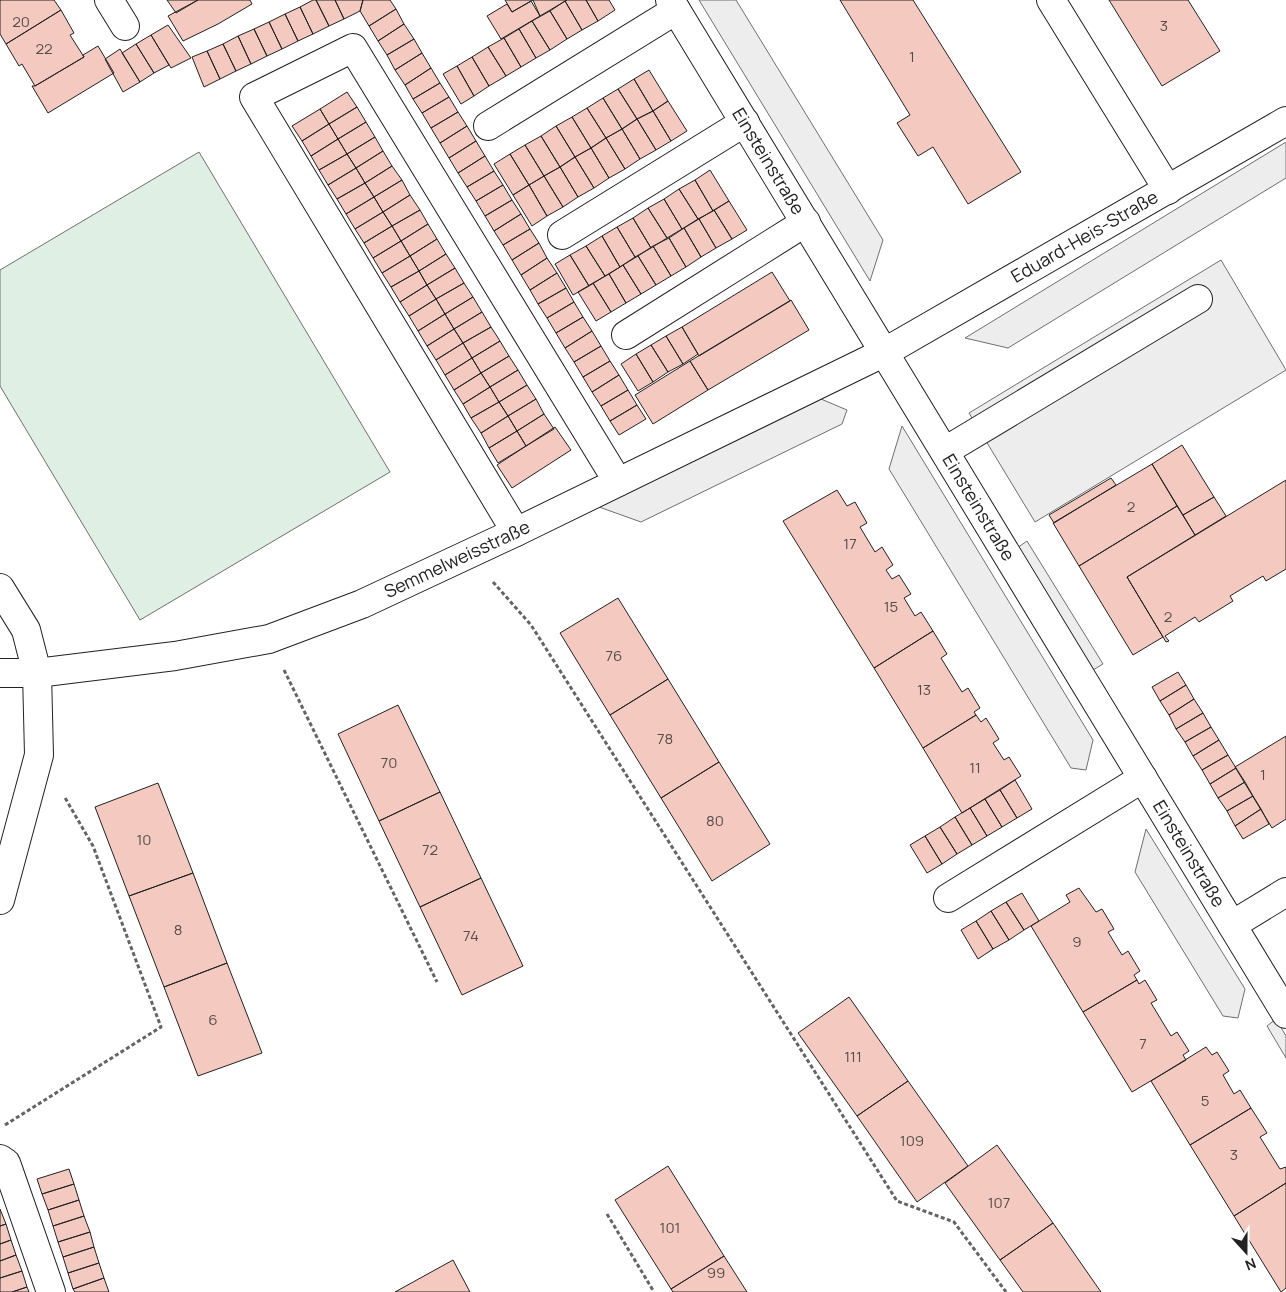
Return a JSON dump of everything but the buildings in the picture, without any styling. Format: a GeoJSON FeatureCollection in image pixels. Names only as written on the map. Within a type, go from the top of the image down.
{"type":"FeatureCollection","features":[{"type":"Feature","properties":{"kind":"street"},"geometry":{"type":"LineString","coordinates":[[109,0],[125,26]]}},
{"type":"Feature","properties":{"kind":"street"},"geometry":{"type":"LineString","coordinates":[[1051,0],[1168,190]]}},
{"type":"Feature","properties":{"kind":"street"},"geometry":{"type":"LineString","coordinates":[[488,126],[673,5]]}},
{"type":"Feature","properties":{"kind":"street","name":"Einsteinstraße"},"geometry":{"type":"LineString","coordinates":[[673,5],[1286,1014]]}},
{"type":"Feature","properties":{"kind":"street"},"geometry":{"type":"LineString","coordinates":[[516,532],[254,97],[353,48],[618,482]]}},
{"type":"Feature","properties":{"kind":"street"},"geometry":{"type":"LineString","coordinates":[[562,235],[745,122]]}},
{"type":"Feature","properties":{"kind":"street","name":"Eduard-Heis-Straße"},"geometry":{"type":"LineString","coordinates":[[885,352],[1286,122]]}},
{"type":"Feature","properties":{"kind":"street"},"geometry":{"type":"LineString","coordinates":[[626,335],[806,222]]}},
{"type":"Feature","properties":{"kind":"street"},"geometry":{"type":"LineString","coordinates":[[945,451],[1198,299]]}},
{"type":"Feature","properties":{"kind":"street","name":"Semmelweisstraße"},"geometry":{"type":"LineString","coordinates":[[0,673],[37,674],[175,656],[269,638],[362,604],[516,532],[885,352]]}},
{"type":"Feature","properties":{"kind":"street"},"geometry":{"type":"LineString","coordinates":[[0,588],[26,630],[37,674],[39,755],[0,900]]}},
{"type":"Feature","properties":{"kind":"street"},"geometry":{"type":"LineString","coordinates":[[948,898],[1142,778]]}},
{"type":"Feature","properties":{"kind":"street"},"geometry":{"type":"LineString","coordinates":[[1232,926],[1286,892]]}},
{"type":"Feature","properties":{"kind":"street"},"geometry":{"type":"LineString","coordinates":[[0,1159],[6,1163],[50,1292]]}},
{"type":"Feature","properties":{"kind":"path"},"geometry":{"type":"LineString","coordinates":[[468,553],[531,625],[897,1200],[954,1222],[1006,1292]]}},
{"type":"Feature","properties":{"kind":"path"},"geometry":{"type":"LineString","coordinates":[[269,638],[437,982]]}},
{"type":"Feature","properties":{"kind":"path"},"geometry":{"type":"LineString","coordinates":[[0,1128],[162,1027],[93,846],[39,755]]}},
{"type":"Feature","properties":{"kind":"path"},"geometry":{"type":"LineString","coordinates":[[607,1214],[654,1292]]}},
{"type":"Feature","properties":{"kind":"green space"},"geometry":{"type":"Polygon","coordinates":[[[199,152],[390,472],[140,620],[0,386],[0,270],[199,152]]]}},
{"type":"Feature","properties":{"kind":"shaded area"},"geometry":{"type":"Polygon","coordinates":[[[699,0],[736,0],[883,240],[870,281],[699,0]]]}},
{"type":"Feature","properties":{"kind":"shaded area"},"geometry":{"type":"Polygon","coordinates":[[[1286,142],[1286,178],[1008,348],[965,338],[1286,142]]]}},
{"type":"Feature","properties":{"kind":"shaded area"},"geometry":{"type":"Polygon","coordinates":[[[1221,260],[1286,370],[1035,522],[969,413],[1221,260]]]}},
{"type":"Feature","properties":{"kind":"shaded area"},"geometry":{"type":"Polygon","coordinates":[[[821,399],[847,410],[842,424],[641,522],[599,507],[821,399]]]}},
{"type":"Feature","properties":{"kind":"shaded area"},"geometry":{"type":"Polygon","coordinates":[[[902,426],[1093,740],[1086,770],[1071,768],[889,469],[902,426]]]}},
{"type":"Feature","properties":{"kind":"shaded area"},"geometry":{"type":"Polygon","coordinates":[[[1027,541],[1103,664],[1093,670],[1017,548],[1027,541]]]}},
{"type":"Feature","properties":{"kind":"shaded area"},"geometry":{"type":"Polygon","coordinates":[[[1146,829],[1245,989],[1238,1018],[1223,1016],[1135,872],[1146,829]]]}},
{"type":"Feature","properties":{"kind":"shaded area"},"geometry":{"type":"Polygon","coordinates":[[[1276,1019],[1286,1036],[1286,1058],[1267,1026],[1276,1019]]]}}]}
